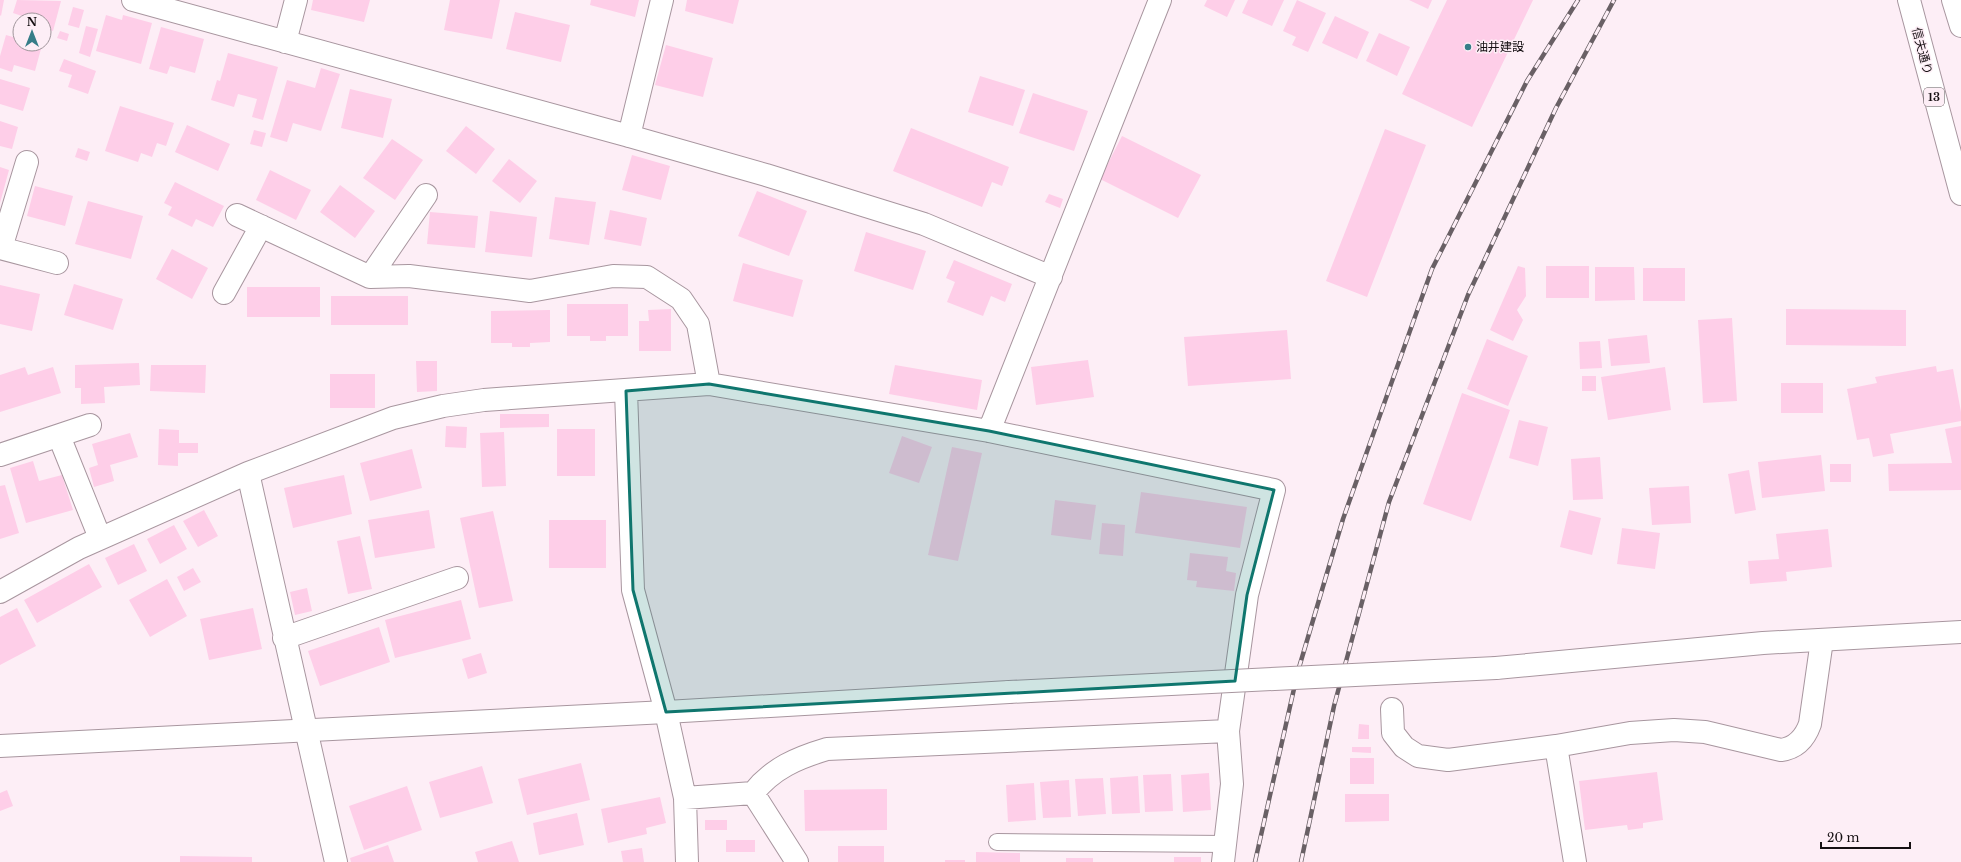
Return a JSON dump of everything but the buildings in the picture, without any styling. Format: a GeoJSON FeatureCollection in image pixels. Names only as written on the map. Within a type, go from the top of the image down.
{"type":"FeatureCollection","features":[{"type":"Feature","properties":{"kind":"main road"},"geometry":{"type":"LineString","coordinates":[[133,0],[766,175],[924,224],[1052,277]]}},
{"type":"Feature","properties":{"kind":"main road"},"geometry":{"type":"LineString","coordinates":[[285,42],[296,0]]}},
{"type":"Feature","properties":{"kind":"main road"},"geometry":{"type":"LineString","coordinates":[[629,136],[662,0]]}},
{"type":"Feature","properties":{"kind":"main road"},"geometry":{"type":"LineString","coordinates":[[989,431],[1052,277],[1160,0]]}},
{"type":"Feature","properties":{"kind":"main road","name":"信夫通り"},"geometry":{"type":"LineString","coordinates":[[1908,0],[1961,194]]}},
{"type":"Feature","properties":{"kind":"main road"},"geometry":{"type":"LineString","coordinates":[[1953,0],[1961,26]]}},
{"type":"Feature","properties":{"kind":"main road"},"geometry":{"type":"LineString","coordinates":[[27,162],[1,248],[57,263]]}},
{"type":"Feature","properties":{"kind":"main road"},"geometry":{"type":"LineString","coordinates":[[370,277],[426,194]]}},
{"type":"Feature","properties":{"kind":"main road"},"geometry":{"type":"LineString","coordinates":[[237,215],[370,277],[408,276],[530,291],[613,276],[647,277],[681,299],[698,324],[709,384]]}},
{"type":"Feature","properties":{"kind":"main road"},"geometry":{"type":"LineString","coordinates":[[224,293],[261,226]]}},
{"type":"Feature","properties":{"kind":"main road"},"geometry":{"type":"LineString","coordinates":[[0,592],[100,538],[248,473],[393,418],[443,406],[484,400],[709,384],[989,431],[1274,490],[1247,595],[1228,731],[1232,784],[1225,853]]}},
{"type":"Feature","properties":{"kind":"main road"},"geometry":{"type":"LineString","coordinates":[[626,391],[633,590],[666,712],[685,798],[687,862]]}},
{"type":"Feature","properties":{"kind":"main road"},"geometry":{"type":"LineString","coordinates":[[0,455],[90,425]]}},
{"type":"Feature","properties":{"kind":"main road"},"geometry":{"type":"LineString","coordinates":[[59,436],[100,538]]}},
{"type":"Feature","properties":{"kind":"main road"},"geometry":{"type":"LineString","coordinates":[[248,473],[284,638],[336,862]]}},
{"type":"Feature","properties":{"kind":"main road"},"geometry":{"type":"LineString","coordinates":[[284,638],[457,578]]}},
{"type":"Feature","properties":{"kind":"main road"},"geometry":{"type":"LineString","coordinates":[[0,746],[306,732],[1009,692],[1496,668],[1763,644],[1961,632]]}},
{"type":"Feature","properties":{"kind":"main road"},"geometry":{"type":"LineString","coordinates":[[1392,709],[1393,733],[1404,746],[1418,756],[1448,760],[1556,746],[1630,733],[1674,730],[1705,732],[1781,750],[1792,748],[1807,733],[1810,724],[1822,640]]}},
{"type":"Feature","properties":{"kind":"main road"},"geometry":{"type":"LineString","coordinates":[[685,798],[753,793],[765,779],[799,757],[826,748],[1228,731]]}},
{"type":"Feature","properties":{"kind":"main road"},"geometry":{"type":"LineString","coordinates":[[1556,746],[1575,862]]}},
{"type":"Feature","properties":{"kind":"main road"},"geometry":{"type":"LineString","coordinates":[[753,793],[797,862]]}},
{"type":"Feature","properties":{"kind":"lane"},"geometry":{"type":"LineString","coordinates":[[997,842],[1225,853]]}},
{"type":"Feature","properties":{"kind":"highlighted area"},"geometry":{"type":"Polygon","coordinates":[[[709,384],[989,431],[1274,490],[1247,595],[1235,681],[666,712],[633,590],[626,391],[709,384]]]}},
{"type":"Feature","properties":{"kind":"railway"},"geometry":{"type":"LineString","coordinates":[[1255,862],[1298,671],[1343,519],[1432,269],[1527,81],[1578,0]]}},
{"type":"Feature","properties":{"kind":"railway"},"geometry":{"type":"LineString","coordinates":[[1301,862],[1334,706],[1389,502],[1468,295],[1556,108],[1614,0]]}},
{"type":"Feature","properties":{"kind":"place","name":"油井建設"},"geometry":{"type":"Point","coordinates":[1468,47]}}]}
